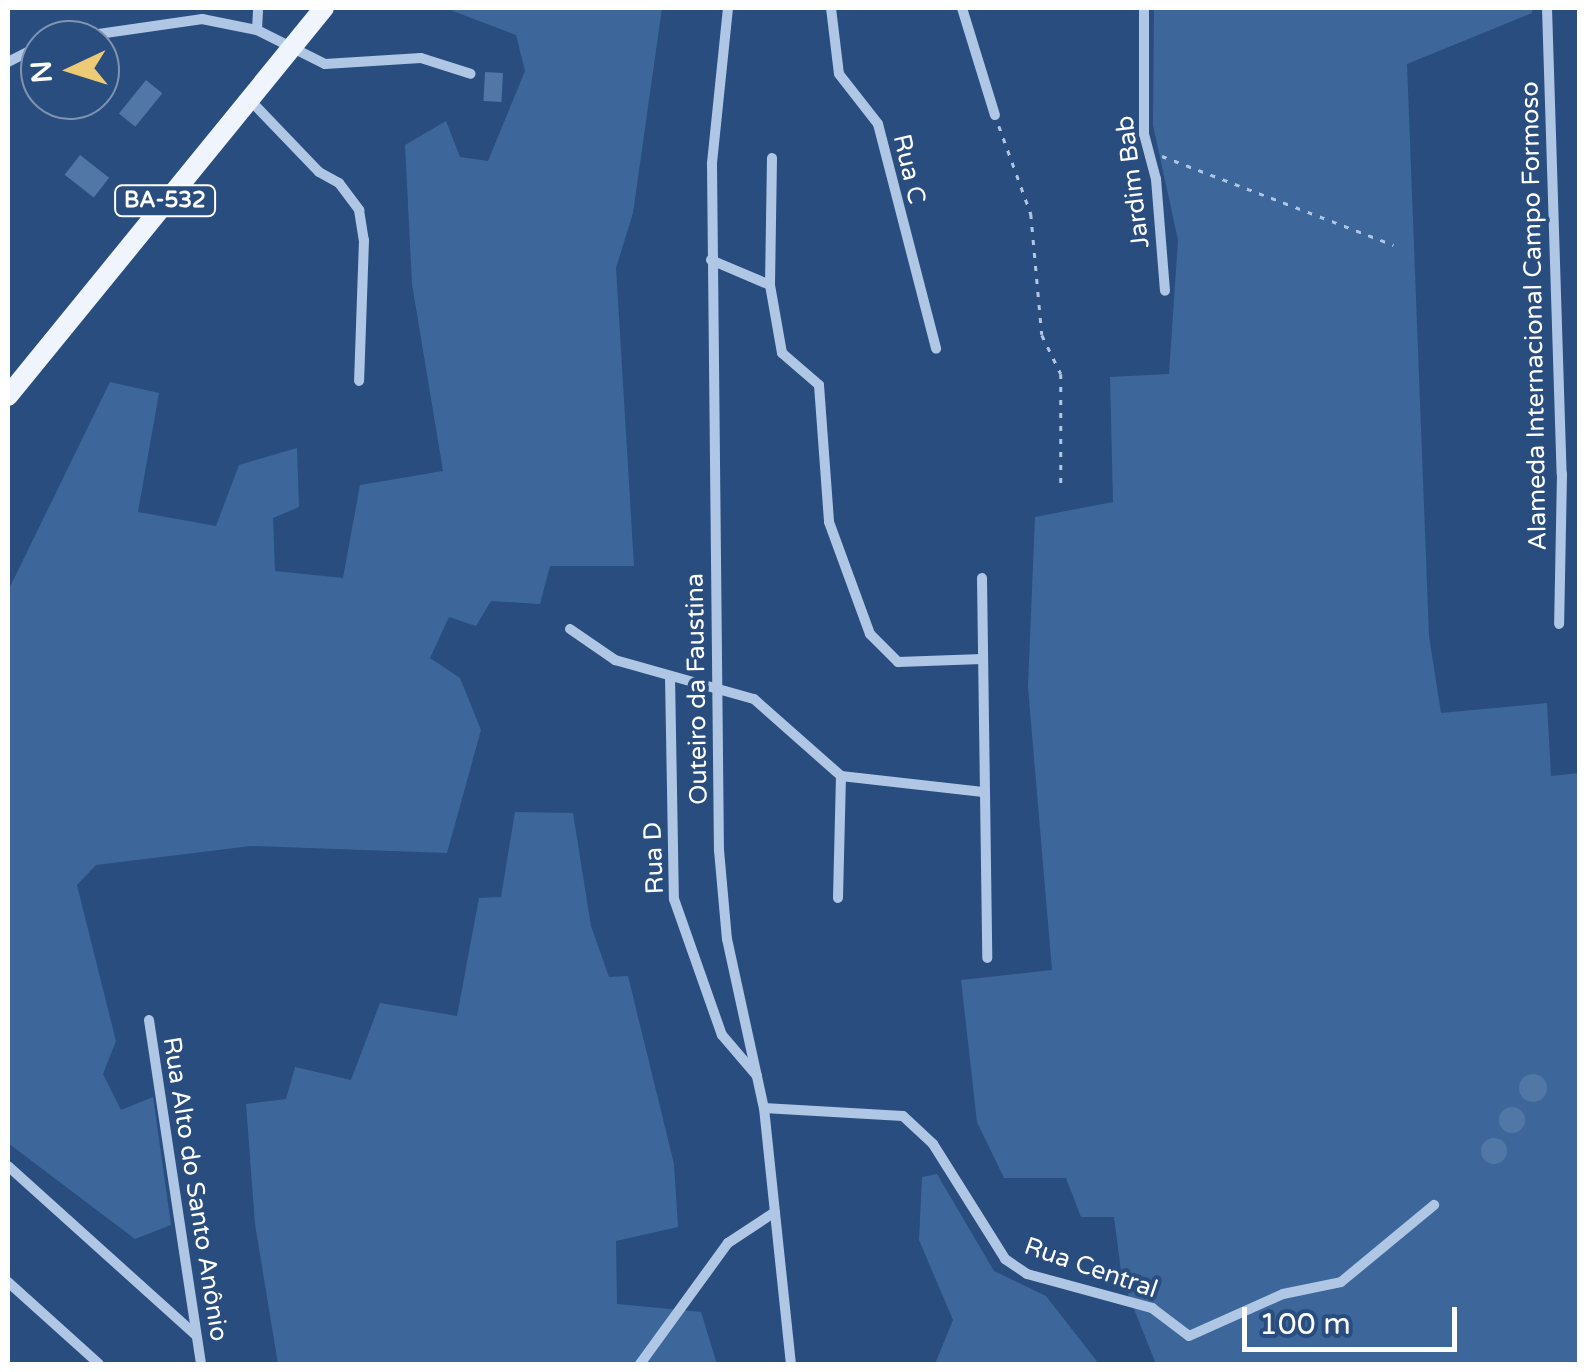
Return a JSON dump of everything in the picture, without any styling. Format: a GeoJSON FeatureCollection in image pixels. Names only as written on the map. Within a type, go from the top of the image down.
{"type":"FeatureCollection","features":[{"type":"Feature","properties":{"kind":"main road","name":"BA-532"},"geometry":{"type":"LineString","coordinates":[[8,396],[324,8]]}},
{"type":"Feature","properties":{"kind":"street"},"geometry":{"type":"LineString","coordinates":[[257,30],[258,8]]}},
{"type":"Feature","properties":{"kind":"street","name":"Outeiro da Faustina"},"geometry":{"type":"LineString","coordinates":[[728,8],[712,150],[714,686],[727,939],[764,1108],[791,1364]]}},
{"type":"Feature","properties":{"kind":"street","name":"Rua C"},"geometry":{"type":"LineString","coordinates":[[831,8],[838,74],[878,124],[936,349]]}},
{"type":"Feature","properties":{"kind":"street"},"geometry":{"type":"LineString","coordinates":[[962,8],[995,115]]}},
{"type":"Feature","properties":{"kind":"street","name":"Jardim Bab"},"geometry":{"type":"LineString","coordinates":[[1144,8],[1149,151],[1165,291]]}},
{"type":"Feature","properties":{"kind":"street","name":"Alameda Internacional Campo Formoso"},"geometry":{"type":"LineString","coordinates":[[1547,8],[1562,474],[1559,624]]}},
{"type":"Feature","properties":{"kind":"street"},"geometry":{"type":"LineString","coordinates":[[120,31],[202,19],[257,30],[325,64],[421,58],[471,74]]}},
{"type":"Feature","properties":{"kind":"street"},"geometry":{"type":"LineString","coordinates":[[248,98],[319,172],[339,183],[358,210],[364,240],[359,380]]}},
{"type":"Feature","properties":{"kind":"street"},"geometry":{"type":"LineString","coordinates":[[772,158],[770,285],[782,353],[819,385],[829,522],[870,634],[898,662],[982,660]]}},
{"type":"Feature","properties":{"kind":"street"},"geometry":{"type":"LineString","coordinates":[[711,260],[770,285]]}},
{"type":"Feature","properties":{"kind":"street"},"geometry":{"type":"LineString","coordinates":[[982,578],[987,958]]}},
{"type":"Feature","properties":{"kind":"street"},"geometry":{"type":"LineString","coordinates":[[570,629],[614,660],[714,686],[766,706],[841,776],[983,792]]}},
{"type":"Feature","properties":{"kind":"street","name":"Rua D"},"geometry":{"type":"LineString","coordinates":[[670,676],[674,899],[722,1035],[758,1077]]}},
{"type":"Feature","properties":{"kind":"street"},"geometry":{"type":"LineString","coordinates":[[838,898],[841,776]]}},
{"type":"Feature","properties":{"kind":"street","name":"Rua Alto do Santo Anônio"},"geometry":{"type":"LineString","coordinates":[[150,1020],[201,1364]]}},
{"type":"Feature","properties":{"kind":"street","name":"Rua Central"},"geometry":{"type":"LineString","coordinates":[[764,1108],[903,1116],[933,1144],[1004,1259],[1028,1274],[1152,1308],[1189,1336],[1283,1294],[1341,1282],[1434,1204]]}},
{"type":"Feature","properties":{"kind":"street"},"geometry":{"type":"LineString","coordinates":[[8,1166],[196,1336]]}},
{"type":"Feature","properties":{"kind":"street"},"geometry":{"type":"LineString","coordinates":[[640,1364],[728,1243],[775,1212]]}},
{"type":"Feature","properties":{"kind":"street"},"geometry":{"type":"LineString","coordinates":[[8,1282],[99,1364]]}},
{"type":"Feature","properties":{"kind":"path"},"geometry":{"type":"LineString","coordinates":[[995,115],[1031,214],[1042,335],[1062,374],[1061,490]]}},
{"type":"Feature","properties":{"kind":"path"},"geometry":{"type":"LineString","coordinates":[[1149,151],[1394,245]]}},
{"type":"Feature","properties":{"kind":"shaded area"},"geometry":{"type":"Polygon","coordinates":[[[445,8],[662,8],[633,213],[616,268],[634,566],[550,566],[540,604],[491,601],[476,626],[449,617],[430,658],[460,678],[481,730],[447,853],[251,846],[96,865],[77,885],[116,1041],[103,1074],[121,1110],[153,1097],[171,1225],[135,1239],[8,1143],[8,591],[110,382],[159,393],[138,512],[216,526],[239,465],[297,448],[299,507],[273,518],[275,571],[343,578],[360,485],[443,471],[412,284],[405,145],[446,121],[460,157],[488,161],[525,71],[516,35],[445,8]]]}},
{"type":"Feature","properties":{"kind":"shaded area"},"geometry":{"type":"Polygon","coordinates":[[[1154,8],[1532,8],[1532,13],[1407,64],[1429,636],[1441,713],[1547,703],[1551,776],[1579,773],[1579,1364],[1156,1364],[1122,1279],[1114,1217],[1081,1217],[1066,1178],[1004,1178],[977,1122],[961,980],[1052,970],[1028,687],[1035,517],[1113,502],[1110,377],[1169,374],[1178,240],[1153,125],[1154,8]]]}},
{"type":"Feature","properties":{"kind":"shaded area"},"geometry":{"type":"Polygon","coordinates":[[[515,812],[573,813],[591,926],[609,977],[628,976],[674,1164],[678,1227],[616,1241],[617,1304],[701,1312],[717,1364],[278,1364],[255,1224],[246,1104],[286,1099],[295,1067],[351,1080],[380,1003],[457,1016],[479,898],[501,897],[515,812]]]}},
{"type":"Feature","properties":{"kind":"shaded area"},"geometry":{"type":"Polygon","coordinates":[[[937,1174],[994,1271],[1046,1296],[1099,1364],[935,1364],[953,1320],[919,1240],[922,1177],[937,1174]]]}},
{"type":"Feature","properties":{"kind":"building"},"geometry":{"type":"Polygon","coordinates":[[[485,72],[503,73],[501,102],[483,101],[485,72]]]}},
{"type":"Feature","properties":{"kind":"building"},"geometry":{"type":"Polygon","coordinates":[[[146,80],[162,93],[135,127],[120,112],[146,80]]]}},
{"type":"Feature","properties":{"kind":"building"},"geometry":{"type":"Polygon","coordinates":[[[80,155],[109,178],[94,197],[65,175],[80,155]]]}},
{"type":"Feature","properties":{"kind":"building"},"geometry":{"type":"Polygon","coordinates":[[[1533,1074],[1543,1078],[1547,1088],[1543,1098],[1533,1102],[1523,1098],[1519,1088],[1523,1078],[1533,1074]]]}},
{"type":"Feature","properties":{"kind":"building"},"geometry":{"type":"Polygon","coordinates":[[[1512,1107],[1521,1111],[1525,1120],[1521,1129],[1512,1133],[1503,1129],[1499,1120],[1503,1111],[1512,1107]]]}},
{"type":"Feature","properties":{"kind":"building"},"geometry":{"type":"Polygon","coordinates":[[[1494,1138],[1503,1142],[1507,1151],[1503,1160],[1494,1164],[1485,1160],[1481,1151],[1485,1142],[1494,1138]]]}}]}
